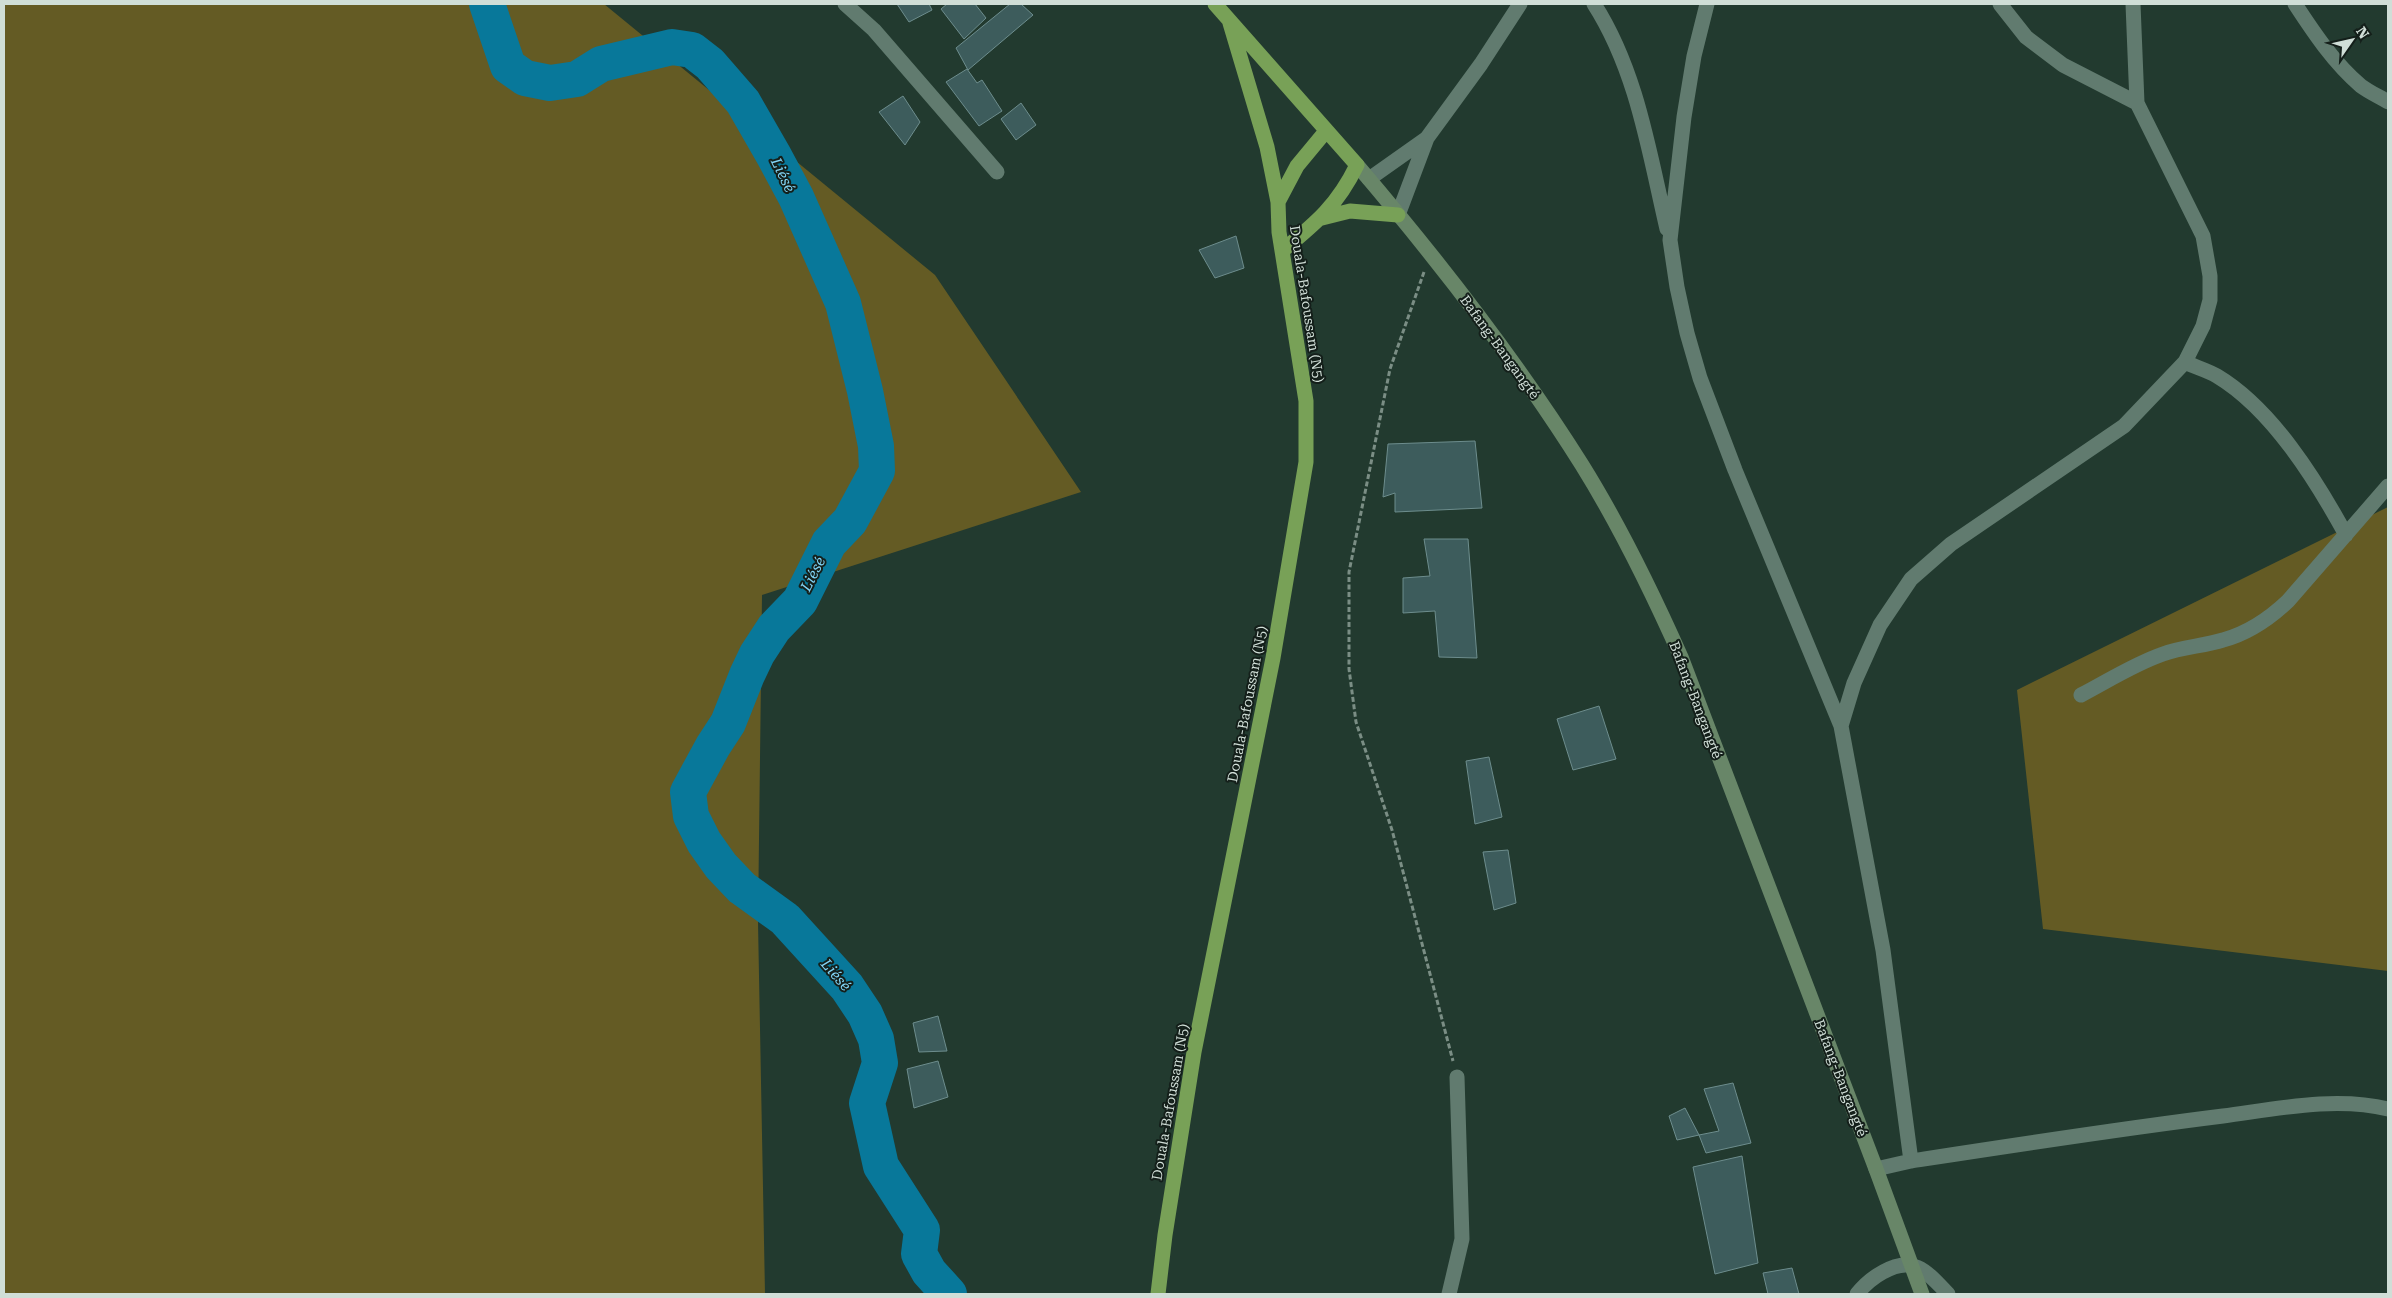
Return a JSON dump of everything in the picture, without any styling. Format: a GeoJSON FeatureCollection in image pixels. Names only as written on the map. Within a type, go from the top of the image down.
{"type":"FeatureCollection","features":[{"type":"Feature","properties":{"kind":"highway"},"geometry":{"type":"LineString","coordinates":[[1215,4],[1228,16],[1326,132],[1357,165],[1347,187],[1322,218],[1282,251]]}},
{"type":"Feature","properties":{"kind":"highway"},"geometry":{"type":"LineString","coordinates":[[1228,16],[1267,147],[1278,202]]}},
{"type":"Feature","properties":{"kind":"highway","name":"Douala-Bafoussam (N5)"},"geometry":{"type":"LineString","coordinates":[[1158,1294],[1165,1235],[1194,1052],[1273,658],[1306,462],[1306,401],[1279,232],[1278,202],[1297,166],[1326,132]]}},
{"type":"Feature","properties":{"kind":"highway"},"geometry":{"type":"LineString","coordinates":[[1322,218],[1350,211],[1398,215]]}},
{"type":"Feature","properties":{"kind":"street"},"geometry":{"type":"LineString","coordinates":[[846,4],[874,30],[997,172]]}},
{"type":"Feature","properties":{"kind":"street"},"geometry":{"type":"LineString","coordinates":[[1398,215],[1427,138],[1481,64],[1520,4]]}},
{"type":"Feature","properties":{"kind":"street"},"geometry":{"type":"LineString","coordinates":[[1594,4],[1609,28],[1622,56],[1642,118],[1670,240],[1677,287],[1687,333],[1700,378],[1735,470],[1841,726],[1883,950],[1911,1161]]}},
{"type":"Feature","properties":{"kind":"street"},"geometry":{"type":"LineString","coordinates":[[1670,240],[1684,117],[1694,56],[1707,4]]}},
{"type":"Feature","properties":{"kind":"street"},"geometry":{"type":"LineString","coordinates":[[2000,4],[2026,37],[2063,65],[2136,103]]}},
{"type":"Feature","properties":{"kind":"street"},"geometry":{"type":"LineString","coordinates":[[1841,726],[1868,649],[1880,625],[1911,578],[1951,544],[2124,426],[2185,362],[2203,326],[2210,300],[2210,276],[2203,236],[2136,103],[2133,4]]}},
{"type":"Feature","properties":{"kind":"street"},"geometry":{"type":"LineString","coordinates":[[2295,4],[2315,34],[2344,69],[2362,86],[2388,102]]}},
{"type":"Feature","properties":{"kind":"street"},"geometry":{"type":"LineString","coordinates":[[1369,179],[1427,138]]}},
{"type":"Feature","properties":{"kind":"street","name":"Bafang-Bangangté"},"geometry":{"type":"LineString","coordinates":[[1357,165],[1431,253],[1538,399],[1583,466],[1656,601],[1681,658],[1922,1294]]}},
{"type":"Feature","properties":{"kind":"street"},"geometry":{"type":"LineString","coordinates":[[2185,362],[2216,376],[2252,403],[2291,449],[2321,490],[2346,535]]}},
{"type":"Feature","properties":{"kind":"street"},"geometry":{"type":"LineString","coordinates":[[2081,695],[2136,665],[2164,654],[2225,640],[2271,617],[2288,601],[2388,486]]}},
{"type":"Feature","properties":{"kind":"street"},"geometry":{"type":"LineString","coordinates":[[1449,1294],[1462,1239],[1457,1076]]}},
{"type":"Feature","properties":{"kind":"street"},"geometry":{"type":"LineString","coordinates":[[1876,1169],[1911,1161],[2145,1126],[2288,1108],[2352,1103],[2388,1109]]}},
{"type":"Feature","properties":{"kind":"street"},"geometry":{"type":"LineString","coordinates":[[1857,1294],[1866,1282],[1894,1265],[1910,1263],[1930,1275],[1948,1294]]}},
{"type":"Feature","properties":{"kind":"path"},"geometry":{"type":"LineString","coordinates":[[1431,253],[1390,369],[1348,572],[1348,669],[1356,722],[1392,830],[1457,1076]]}},
{"type":"Feature","properties":{"kind":"shaded area"},"geometry":{"type":"Polygon","coordinates":[[[4,4],[604,4],[935,275],[1081,492],[762,595],[758,922],[765,1294],[4,1294],[4,4]]]}},
{"type":"Feature","properties":{"kind":"shaded area"},"geometry":{"type":"Polygon","coordinates":[[[2388,507],[2388,971],[2043,929],[2017,690],[2388,507]]]}},
{"type":"Feature","properties":{"kind":"building"},"geometry":{"type":"Polygon","coordinates":[[[897,4],[929,4],[932,10],[909,22],[897,4]]]}},
{"type":"Feature","properties":{"kind":"building"},"geometry":{"type":"Polygon","coordinates":[[[947,4],[975,4],[986,18],[964,39],[941,9],[947,4]]]}},
{"type":"Feature","properties":{"kind":"building"},"geometry":{"type":"Polygon","coordinates":[[[1010,4],[1021,4],[1033,15],[968,70],[956,48],[1010,4]]]}},
{"type":"Feature","properties":{"kind":"building"},"geometry":{"type":"Polygon","coordinates":[[[967,69],[977,83],[982,80],[1002,111],[979,126],[946,82],[967,69]]]}},
{"type":"Feature","properties":{"kind":"building"},"geometry":{"type":"Polygon","coordinates":[[[903,96],[920,122],[905,145],[879,112],[903,96]]]}},
{"type":"Feature","properties":{"kind":"building"},"geometry":{"type":"Polygon","coordinates":[[[1021,103],[1036,125],[1016,140],[1001,119],[1021,103]]]}},
{"type":"Feature","properties":{"kind":"building"},"geometry":{"type":"Polygon","coordinates":[[[1236,236],[1244,268],[1215,278],[1199,250],[1236,236]]]}},
{"type":"Feature","properties":{"kind":"building"},"geometry":{"type":"Polygon","coordinates":[[[1475,441],[1482,508],[1395,512],[1395,493],[1383,497],[1388,444],[1475,441]]]}},
{"type":"Feature","properties":{"kind":"building"},"geometry":{"type":"Polygon","coordinates":[[[1424,539],[1468,539],[1477,658],[1439,657],[1435,611],[1403,613],[1403,578],[1430,576],[1424,539]]]}},
{"type":"Feature","properties":{"kind":"building"},"geometry":{"type":"Polygon","coordinates":[[[1599,706],[1616,759],[1573,770],[1557,719],[1599,706]]]}},
{"type":"Feature","properties":{"kind":"building"},"geometry":{"type":"Polygon","coordinates":[[[1489,757],[1502,817],[1475,824],[1466,761],[1489,757]]]}},
{"type":"Feature","properties":{"kind":"building"},"geometry":{"type":"Polygon","coordinates":[[[1508,850],[1516,903],[1494,910],[1483,852],[1508,850]]]}},
{"type":"Feature","properties":{"kind":"building"},"geometry":{"type":"Polygon","coordinates":[[[938,1016],[947,1051],[919,1052],[913,1023],[938,1016]]]}},
{"type":"Feature","properties":{"kind":"building"},"geometry":{"type":"Polygon","coordinates":[[[938,1061],[948,1097],[914,1108],[907,1069],[938,1061]]]}},
{"type":"Feature","properties":{"kind":"building"},"geometry":{"type":"Polygon","coordinates":[[[1733,1083],[1751,1143],[1706,1153],[1699,1135],[1719,1131],[1704,1089],[1733,1083]]]}},
{"type":"Feature","properties":{"kind":"building"},"geometry":{"type":"Polygon","coordinates":[[[1685,1108],[1699,1135],[1677,1140],[1669,1116],[1685,1108]]]}},
{"type":"Feature","properties":{"kind":"building"},"geometry":{"type":"Polygon","coordinates":[[[1742,1156],[1758,1263],[1715,1274],[1693,1167],[1742,1156]]]}},
{"type":"Feature","properties":{"kind":"building"},"geometry":{"type":"Polygon","coordinates":[[[1792,1268],[1799,1294],[1768,1294],[1763,1273],[1792,1268]]]}},
{"type":"Feature","properties":{"kind":"waterway","name":"Liésé"},"geometry":{"type":"LineString","coordinates":[[487,4],[508,66],[525,78],[550,83],[577,79],[601,64],[672,47],[692,50],[710,64],[743,102],[774,156],[796,197],[843,303],[865,391],[876,446],[877,471],[850,521],[829,543],[800,601],[774,628],[757,654],[728,723],[688,792],[691,816],[704,842],[721,866],[742,888],[785,919],[847,987],[865,1014],[876,1039],[880,1063],[867,1103],[881,1166],[922,1230],[919,1254],[929,1272],[949,1294]]}}]}
